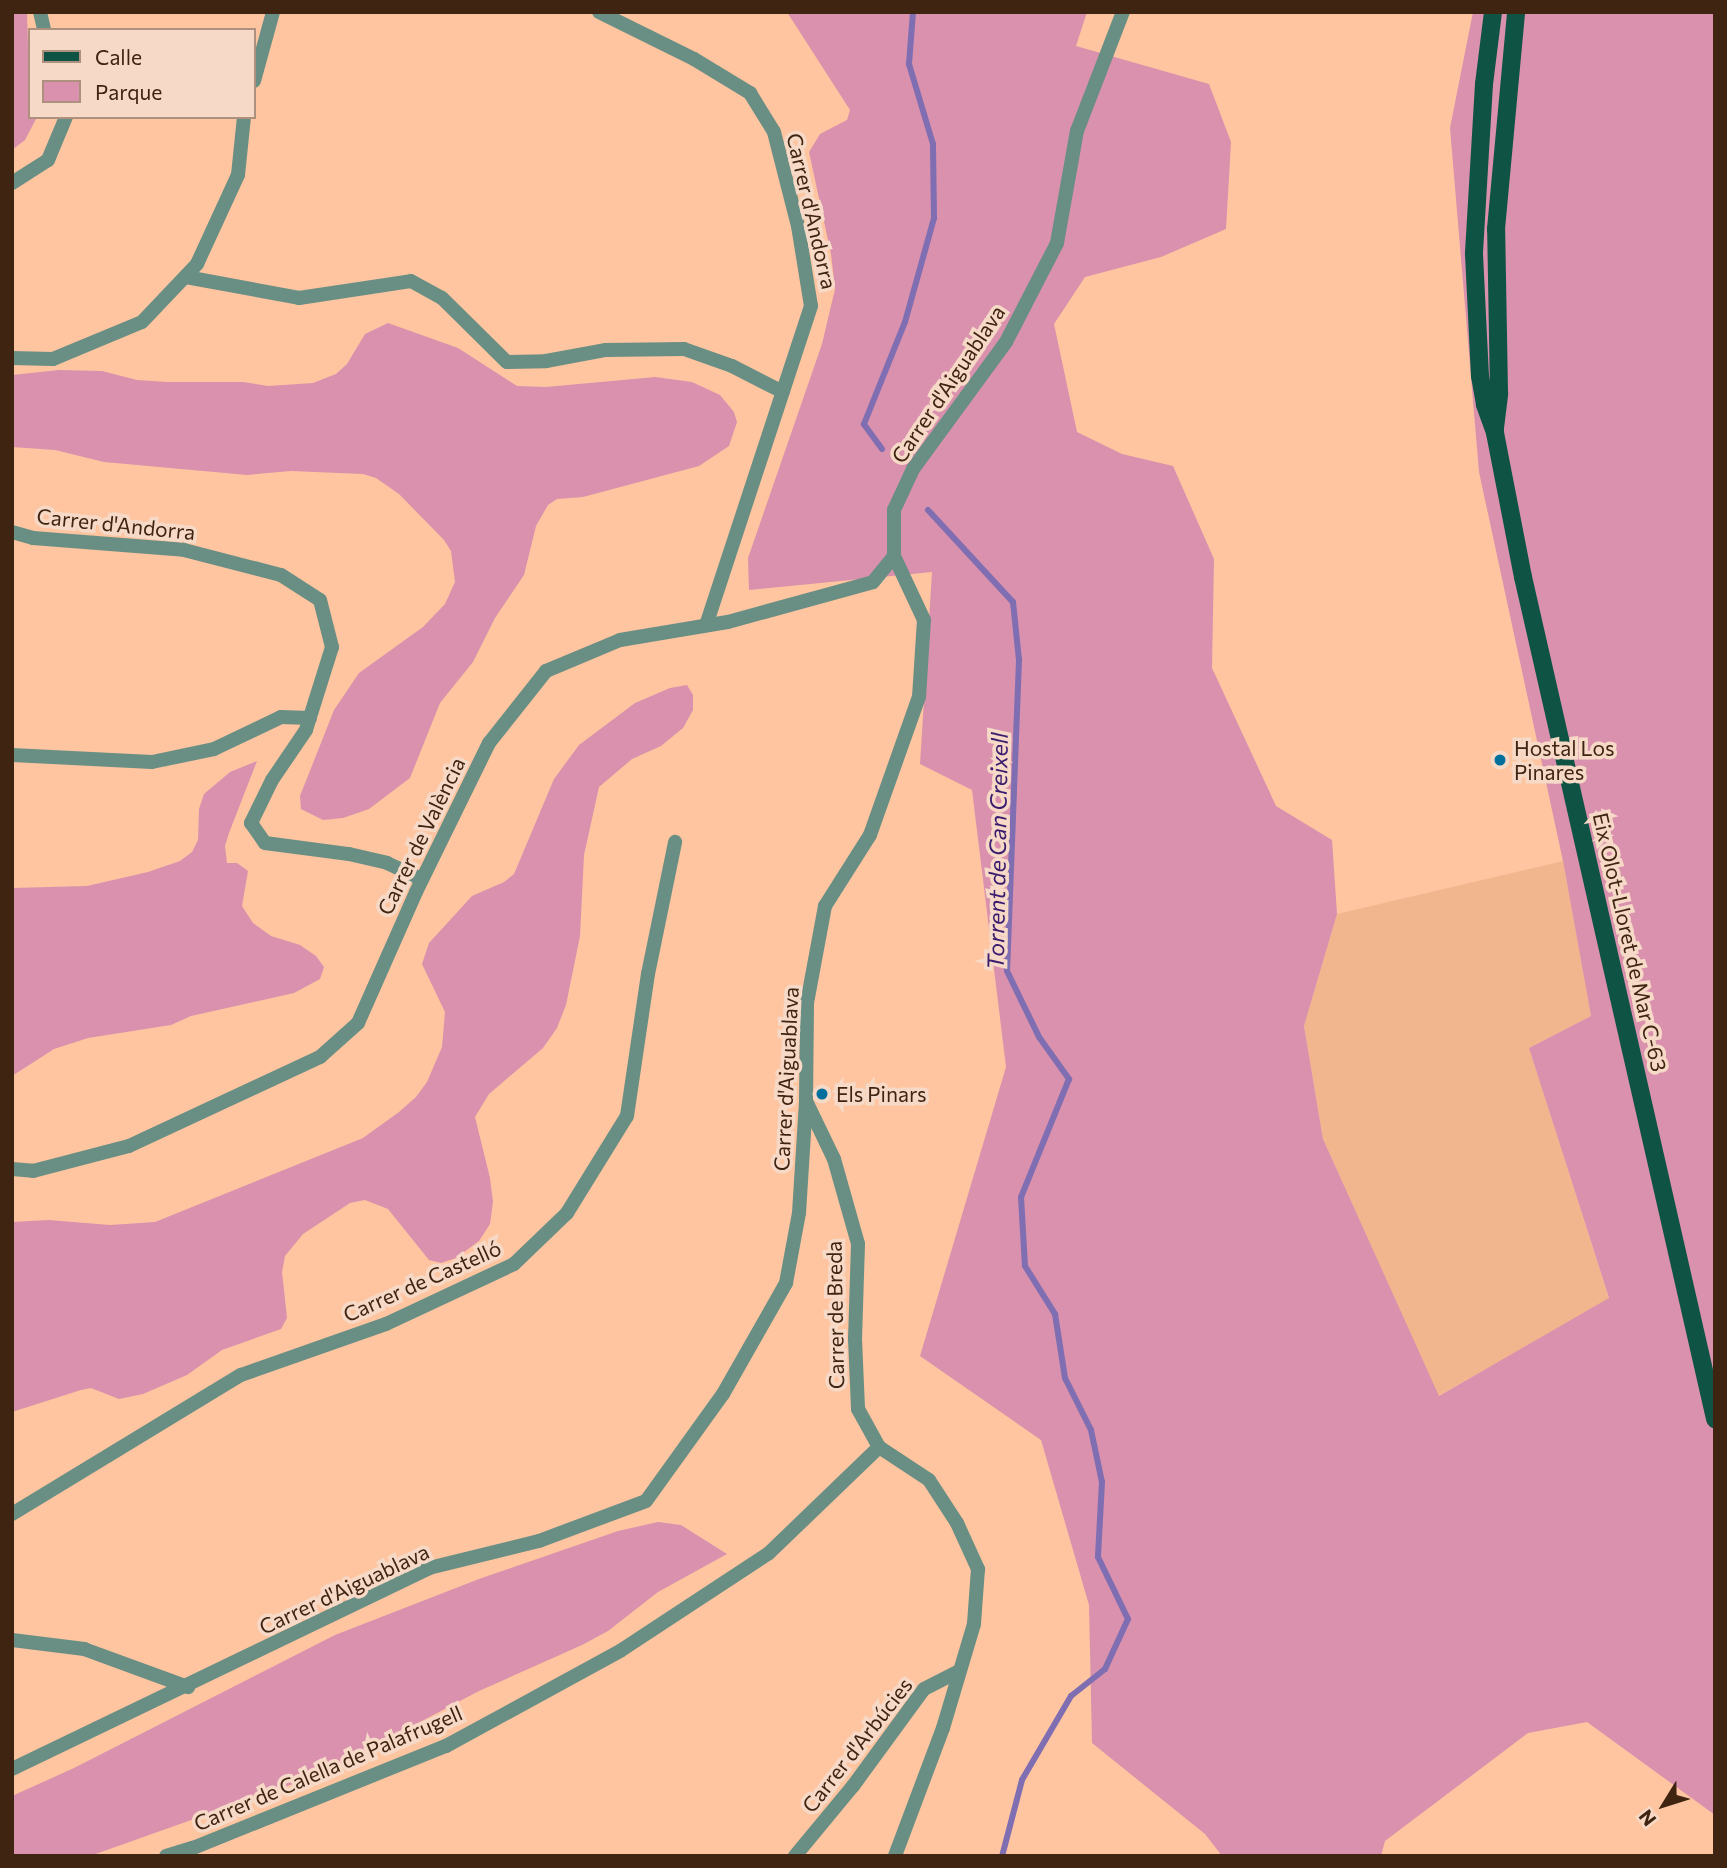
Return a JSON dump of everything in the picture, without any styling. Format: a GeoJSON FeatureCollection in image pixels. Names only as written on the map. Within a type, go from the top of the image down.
{"type":"FeatureCollection","features":[{"type":"Feature","properties":{"kind":"main road"},"geometry":{"type":"LineString","coordinates":[[1480,167],[1472,129],[1483,12]]}},
{"type":"Feature","properties":{"kind":"main road","name":"Eix Olot-Lloret de Mar C-63"},"geometry":{"type":"LineString","coordinates":[[1493,12],[1484,84],[1475,254],[1480,376],[1485,405],[1495,433],[1523,577],[1715,1419]]}},
{"type":"Feature","properties":{"kind":"main road"},"geometry":{"type":"LineString","coordinates":[[1496,229],[1488,206],[1504,12]]}},
{"type":"Feature","properties":{"kind":"main road","name":"Eix Olot-Lloret de Mar C-63"},"geometry":{"type":"LineString","coordinates":[[1495,433],[1499,393],[1496,229],[1516,12]]}},
{"type":"Feature","properties":{"kind":"street"},"geometry":{"type":"LineString","coordinates":[[256,74],[273,12]]}},
{"type":"Feature","properties":{"kind":"street","name":"Carrer d'Andorra"},"geometry":{"type":"LineString","coordinates":[[599,12],[694,59],[750,93],[774,132],[798,226],[811,306],[706,625]]}},
{"type":"Feature","properties":{"kind":"street","name":"Carrer d'Aiguablava"},"geometry":{"type":"LineString","coordinates":[[12,1769],[188,1687],[429,1568],[539,1541],[646,1501],[723,1394],[786,1283],[799,1213],[806,1101],[807,1003],[825,906],[870,835],[919,697],[924,620],[894,556],[894,510],[913,469],[1006,342],[1056,243],[1077,131],[1123,12]]}},
{"type":"Feature","properties":{"kind":"street"},"geometry":{"type":"LineString","coordinates":[[12,183],[48,160],[65,119]]}},
{"type":"Feature","properties":{"kind":"street"},"geometry":{"type":"LineString","coordinates":[[12,358],[53,359],[142,322],[197,264],[238,175],[244,119]]}},
{"type":"Feature","properties":{"kind":"street"},"geometry":{"type":"LineString","coordinates":[[186,276],[299,299],[411,281],[442,298],[507,362],[546,361],[606,349],[684,349],[732,366],[783,392]]}},
{"type":"Feature","properties":{"kind":"street","name":"Carrer d'Andorra"},"geometry":{"type":"LineString","coordinates":[[12,532],[33,538],[184,550],[281,575],[320,600],[332,647],[306,730],[272,780],[251,823],[265,843],[349,854],[387,863],[422,879]]}},
{"type":"Feature","properties":{"kind":"street","name":"Carrer de València"},"geometry":{"type":"LineString","coordinates":[[12,1169],[33,1171],[129,1146],[320,1057],[358,1023],[422,879],[489,743],[546,671],[620,640],[706,625],[797,604],[873,582],[894,556]]}},
{"type":"Feature","properties":{"kind":"street"},"geometry":{"type":"LineString","coordinates":[[12,755],[152,762],[214,749],[281,717],[310,718]]}},
{"type":"Feature","properties":{"kind":"street","name":"Carrer de Castelló"},"geometry":{"type":"LineString","coordinates":[[12,1514],[242,1375],[386,1324],[513,1265],[567,1213],[628,1116],[648,974],[675,842]]}},
{"type":"Feature","properties":{"kind":"street","name":"Carrer de Breda"},"geometry":{"type":"LineString","coordinates":[[806,1101],[834,1159],[858,1244],[855,1339],[858,1409],[879,1447],[929,1479],[957,1523],[978,1569],[974,1624],[943,1728],[895,1856]]}},
{"type":"Feature","properties":{"kind":"street","name":"Carrer de Calella de Palafrugell"},"geometry":{"type":"LineString","coordinates":[[166,1856],[193,1848],[446,1746],[620,1651],[769,1553],[879,1447]]}},
{"type":"Feature","properties":{"kind":"street"},"geometry":{"type":"LineString","coordinates":[[12,1640],[84,1649],[188,1687]]}},
{"type":"Feature","properties":{"kind":"street","name":"Carrer d'Arbúcies"},"geometry":{"type":"LineString","coordinates":[[795,1856],[853,1786],[924,1689],[960,1671]]}},
{"type":"Feature","properties":{"kind":"shaded area"},"geometry":{"type":"Polygon","coordinates":[[[1563,861],[1591,1016],[1529,1048],[1609,1299],[1438,1396],[1323,1139],[1304,1026],[1337,914],[1563,861]]]}},
{"type":"Feature","properties":{"kind":"green space"},"geometry":{"type":"Polygon","coordinates":[[[12,12],[27,12],[28,119],[36,119],[25,140],[12,150],[12,12]]]}},
{"type":"Feature","properties":{"kind":"green space"},"geometry":{"type":"Polygon","coordinates":[[[787,12],[1087,12],[1076,46],[1209,84],[1231,142],[1226,229],[1161,257],[1085,277],[1054,324],[1077,432],[1122,454],[1173,466],[1214,559],[1212,668],[1276,806],[1332,840],[1337,914],[1304,1026],[1323,1139],[1439,1396],[1609,1298],[1529,1048],[1591,1016],[1563,861],[1479,472],[1450,128],[1473,12],[1715,12],[1715,1815],[1587,1722],[1528,1733],[1385,1841],[1381,1856],[1222,1856],[1205,1834],[1092,1743],[1089,1605],[1041,1440],[920,1356],[1006,1067],[972,790],[920,764],[932,572],[749,590],[748,558],[822,344],[835,289],[831,254],[809,152],[820,134],[847,120],[850,110],[787,12]]]}},
{"type":"Feature","properties":{"kind":"green space"},"geometry":{"type":"Polygon","coordinates":[[[388,323],[458,348],[517,386],[546,387],[655,377],[692,382],[720,395],[734,412],[737,422],[729,446],[699,466],[583,497],[557,499],[548,505],[536,526],[524,575],[495,618],[473,662],[440,703],[410,778],[369,809],[343,818],[323,820],[301,809],[300,796],[334,710],[359,673],[423,627],[445,604],[455,582],[451,551],[444,540],[399,494],[376,478],[363,474],[291,471],[247,475],[104,462],[55,450],[12,447],[12,375],[59,370],[102,371],[137,380],[167,382],[243,382],[268,386],[313,383],[336,374],[347,364],[365,334],[388,323]]]}},
{"type":"Feature","properties":{"kind":"green space"},"geometry":{"type":"Polygon","coordinates":[[[687,685],[693,695],[693,710],[683,728],[661,746],[632,759],[599,787],[584,855],[580,936],[566,1005],[557,1028],[543,1048],[489,1094],[475,1117],[493,1202],[490,1224],[479,1241],[456,1258],[441,1263],[429,1260],[388,1209],[365,1200],[350,1203],[303,1234],[285,1256],[282,1272],[287,1318],[281,1329],[222,1350],[187,1375],[143,1394],[119,1399],[91,1388],[12,1412],[12,1222],[49,1220],[110,1225],[155,1222],[363,1138],[399,1112],[416,1097],[427,1082],[442,1047],[445,1012],[422,964],[429,943],[472,896],[504,882],[514,874],[554,779],[579,745],[635,703],[670,688],[687,685]]]}},
{"type":"Feature","properties":{"kind":"green space"},"geometry":{"type":"Polygon","coordinates":[[[257,761],[225,846],[227,863],[237,863],[248,871],[242,906],[253,923],[271,936],[300,945],[316,956],[324,967],[320,979],[294,993],[191,1016],[171,1025],[88,1038],[54,1049],[12,1076],[12,888],[87,886],[148,872],[180,861],[192,852],[198,840],[199,809],[204,794],[230,772],[257,761]]]}},
{"type":"Feature","properties":{"kind":"green space"},"geometry":{"type":"Polygon","coordinates":[[[658,1522],[681,1525],[727,1554],[658,1592],[608,1631],[479,1691],[321,1774],[90,1856],[12,1856],[12,1796],[74,1768],[335,1635],[479,1579],[618,1531],[658,1522]]]}},
{"type":"Feature","properties":{"kind":"waterway","name":"Torrent de Can Creixell"},"geometry":{"type":"LineString","coordinates":[[882,449],[864,424],[905,322],[934,218],[933,144],[909,64],[913,12]]}},
{"type":"Feature","properties":{"kind":"waterway","name":"Torrent de Can Creixell"},"geometry":{"type":"LineString","coordinates":[[928,510],[1013,602],[1019,660],[1007,971],[1039,1037],[1069,1079],[1021,1197],[1025,1266],[1055,1314],[1065,1378],[1091,1430],[1102,1482],[1098,1557],[1128,1619],[1105,1669],[1071,1696],[1022,1780],[1002,1856]]}},
{"type":"Feature","properties":{"kind":"place","name":"Hostal Los Pinares"},"geometry":{"type":"Point","coordinates":[1500,760]}},
{"type":"Feature","properties":{"kind":"place","name":"Els Pinars"},"geometry":{"type":"Point","coordinates":[822,1094]}}]}
